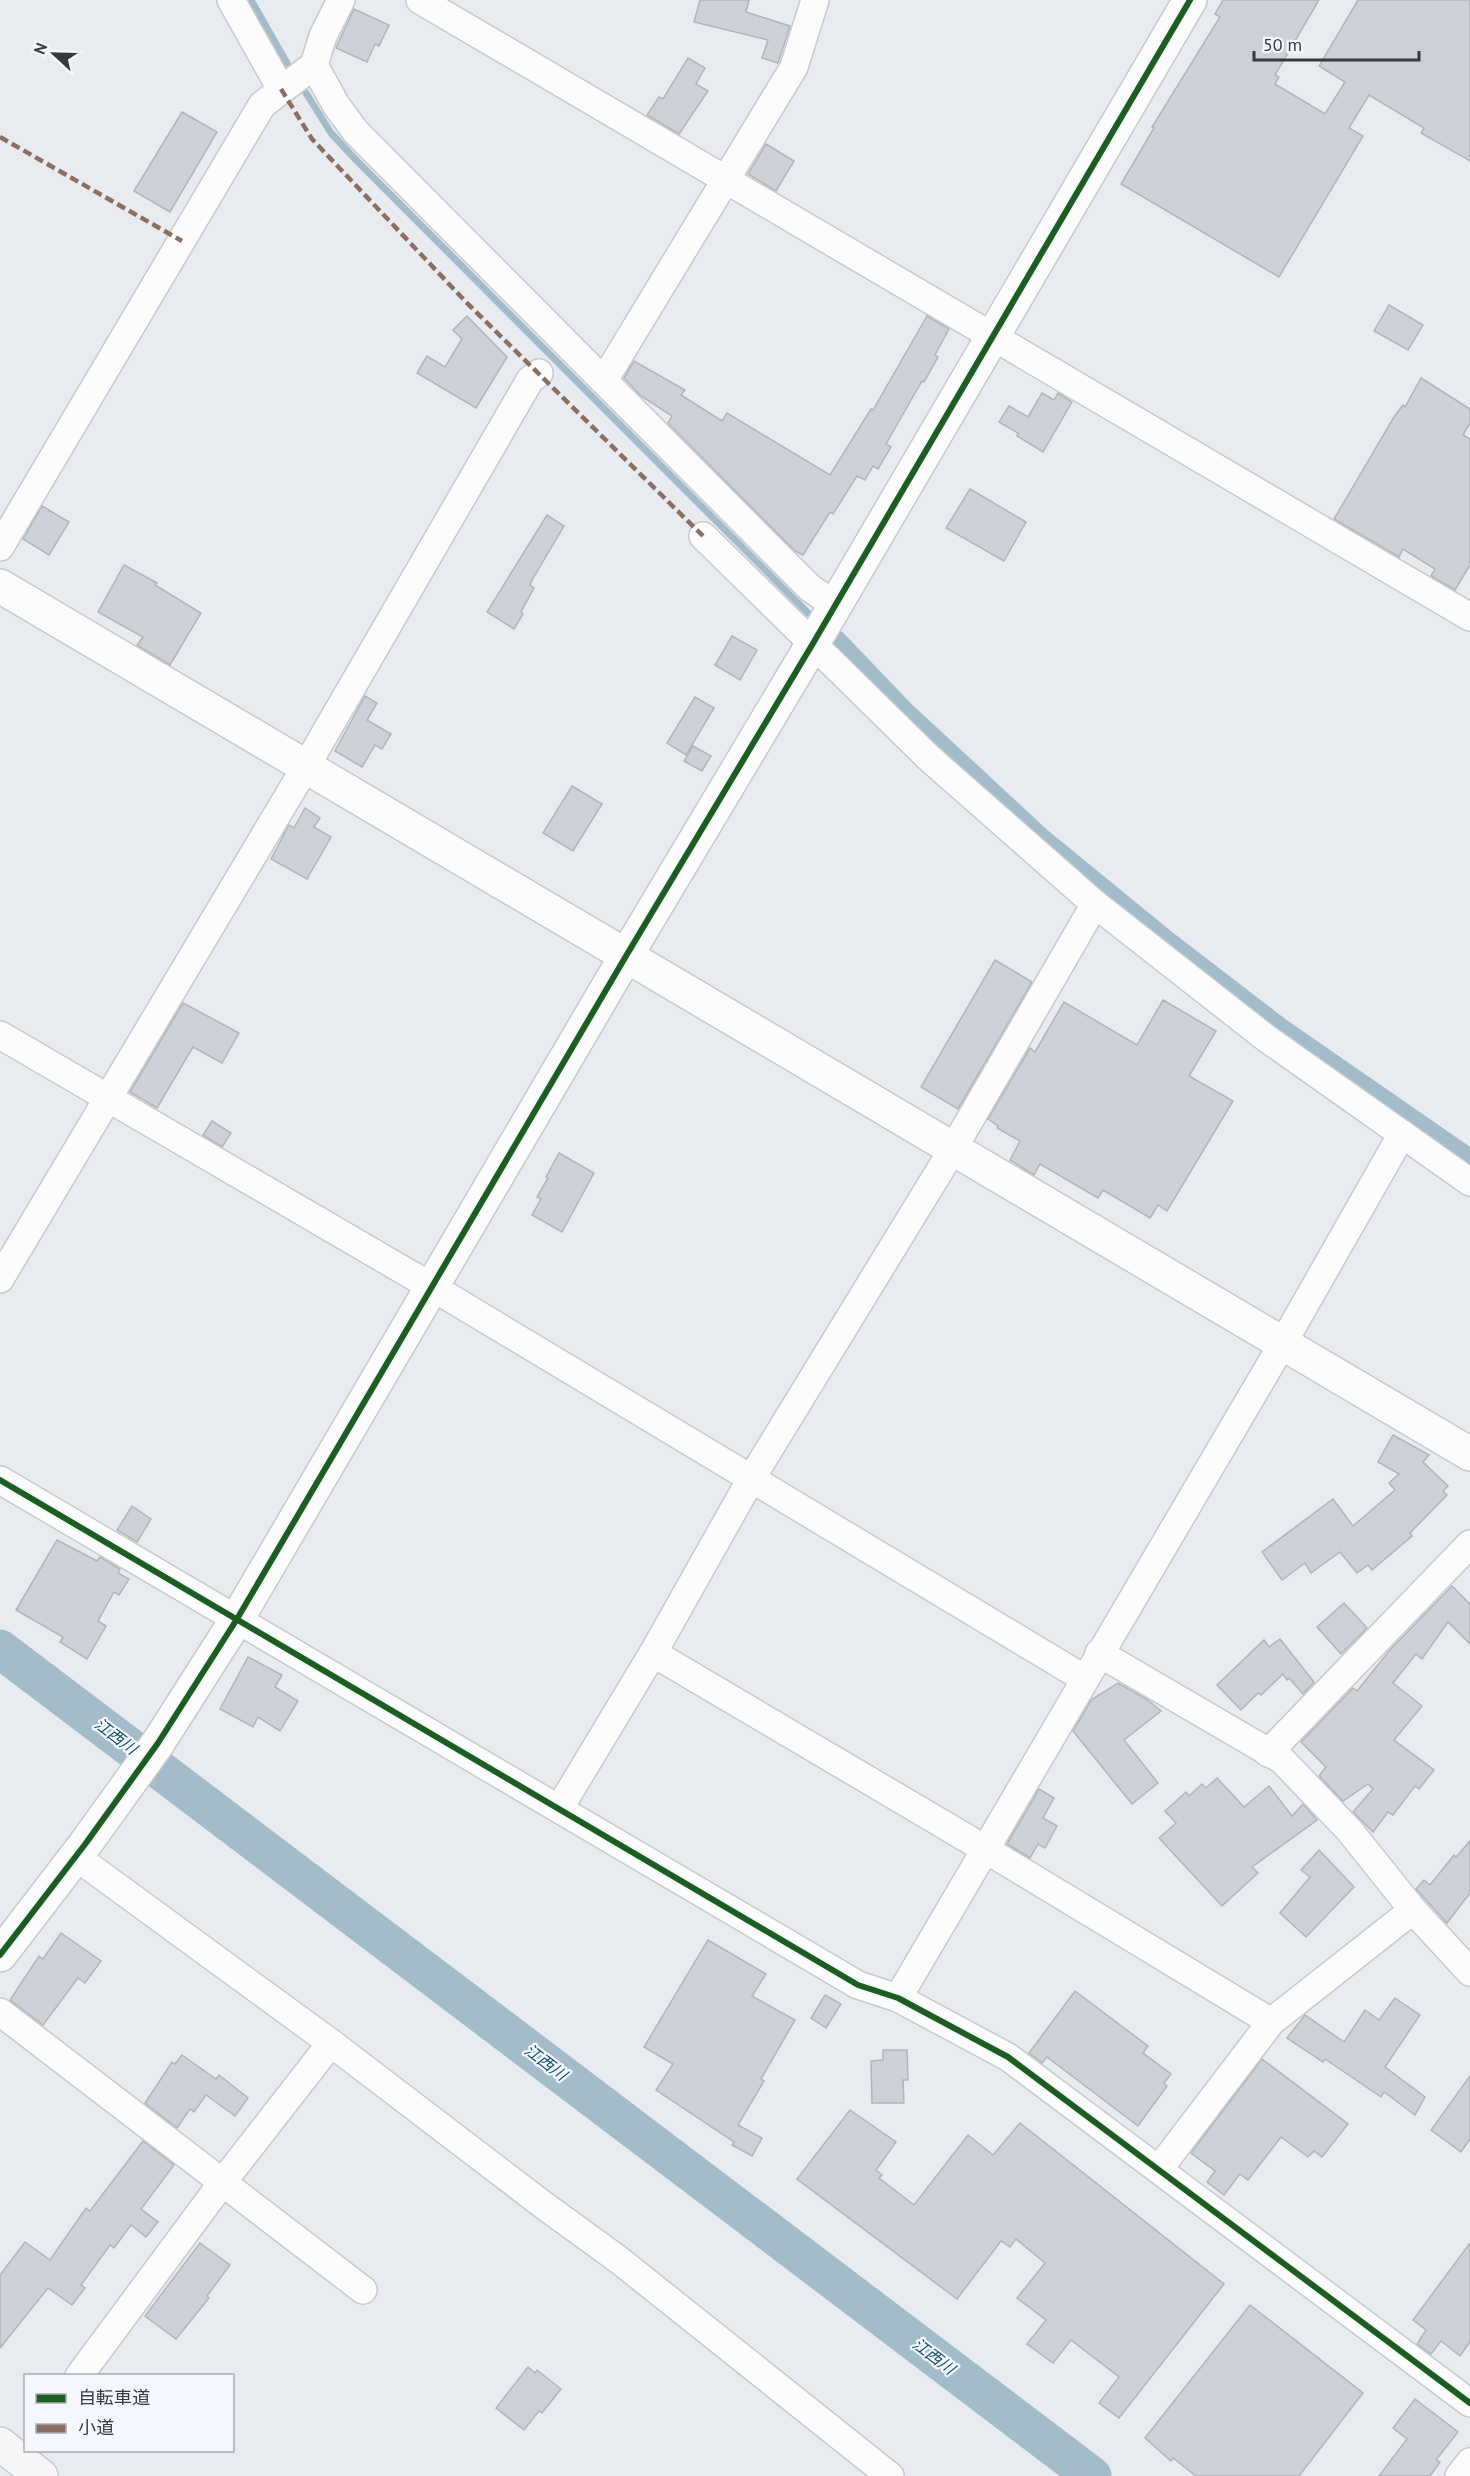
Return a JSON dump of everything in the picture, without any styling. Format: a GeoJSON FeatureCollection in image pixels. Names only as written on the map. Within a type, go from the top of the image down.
{"type":"FeatureCollection","features":[{"type":"Feature","properties":{"kind":"street"},"geometry":{"type":"LineString","coordinates":[[231,0],[281,89]]}},
{"type":"Feature","properties":{"kind":"street"},"geometry":{"type":"LineString","coordinates":[[0,547],[262,105],[314,65],[323,36],[341,0]]}},
{"type":"Feature","properties":{"kind":"street"},"geometry":{"type":"LineString","coordinates":[[420,0],[727,178],[1470,617]]}},
{"type":"Feature","properties":{"kind":"street"},"geometry":{"type":"LineString","coordinates":[[602,379],[609,372],[794,67],[815,0]]}},
{"type":"Feature","properties":{"kind":"street"},"geometry":{"type":"LineString","coordinates":[[0,1955],[158,1743],[237,1619],[626,956],[994,337],[1185,2]]}},
{"type":"Feature","properties":{"kind":"street"},"geometry":{"type":"LineString","coordinates":[[314,65],[336,105],[356,132],[810,588],[835,605]]}},
{"type":"Feature","properties":{"kind":"street"},"geometry":{"type":"LineString","coordinates":[[0,1279],[305,768],[530,380],[539,373]]}},
{"type":"Feature","properties":{"kind":"street"},"geometry":{"type":"LineString","coordinates":[[703,536],[928,757],[1095,904],[1266,1038],[1470,1182]]}},
{"type":"Feature","properties":{"kind":"street"},"geometry":{"type":"LineString","coordinates":[[0,586],[1470,1454]]}},
{"type":"Feature","properties":{"kind":"street"},"geometry":{"type":"LineString","coordinates":[[559,1809],[653,1653],[751,1479],[953,1149],[1095,904]]}},
{"type":"Feature","properties":{"kind":"street"},"geometry":{"type":"LineString","coordinates":[[0,1035],[432,1287],[1085,1679]]}},
{"type":"Feature","properties":{"kind":"street"},"geometry":{"type":"LineString","coordinates":[[898,1998],[1283,1343],[1402,1134]]}},
{"type":"Feature","properties":{"kind":"street"},"geometry":{"type":"LineString","coordinates":[[0,1480],[858,1985],[898,1998],[1008,2056],[1470,2403]]}},
{"type":"Feature","properties":{"kind":"street"},"geometry":{"type":"LineString","coordinates":[[1268,1754],[1470,1544]]}},
{"type":"Feature","properties":{"kind":"street"},"geometry":{"type":"LineString","coordinates":[[653,1653],[985,1849],[1270,2022]]}},
{"type":"Feature","properties":{"kind":"street"},"geometry":{"type":"LineString","coordinates":[[1099,1653],[1268,1754],[1282,1760],[1349,1830],[1413,1910],[1470,1972]]}},
{"type":"Feature","properties":{"kind":"street"},"geometry":{"type":"LineString","coordinates":[[80,1850],[542,2204],[619,2260],[890,2476]]}},
{"type":"Feature","properties":{"kind":"street"},"geometry":{"type":"LineString","coordinates":[[1159,2169],[1270,2022],[1413,1910]]}},
{"type":"Feature","properties":{"kind":"street"},"geometry":{"type":"LineString","coordinates":[[0,2012],[363,2290]]}},
{"type":"Feature","properties":{"kind":"street"},"geometry":{"type":"LineString","coordinates":[[80,2374],[222,2183],[331,2043]]}},
{"type":"Feature","properties":{"kind":"street"},"geometry":{"type":"LineString","coordinates":[[1459,2476],[1470,2462]]}},
{"type":"Feature","properties":{"kind":"building"},"geometry":{"type":"Polygon","coordinates":[[[700,0],[749,0],[746,12],[790,26],[778,63],[762,58],[768,40],[694,22],[700,0]]]}},
{"type":"Feature","properties":{"kind":"building"},"geometry":{"type":"Polygon","coordinates":[[[1223,0],[1319,0],[1275,75],[1279,77],[1275,84],[1325,114],[1345,82],[1319,66],[1358,0],[1470,0],[1470,161],[1421,133],[1424,128],[1369,95],[1349,128],[1363,136],[1279,277],[1121,184],[1154,128],[1152,127],[1220,17],[1215,14],[1223,0]]]}},
{"type":"Feature","properties":{"kind":"building"},"geometry":{"type":"Polygon","coordinates":[[[354,9],[389,25],[379,46],[375,44],[367,62],[336,48],[354,9]]]}},
{"type":"Feature","properties":{"kind":"building"},"geometry":{"type":"Polygon","coordinates":[[[688,58],[705,68],[696,84],[708,91],[679,134],[647,115],[659,97],[663,99],[688,58]]]}},
{"type":"Feature","properties":{"kind":"building"},"geometry":{"type":"Polygon","coordinates":[[[182,112],[217,132],[170,212],[134,191],[182,112]]]}},
{"type":"Feature","properties":{"kind":"building"},"geometry":{"type":"Polygon","coordinates":[[[766,144],[794,161],[776,191],[748,174],[766,144]]]}},
{"type":"Feature","properties":{"kind":"building"},"geometry":{"type":"Polygon","coordinates":[[[1389,305],[1423,325],[1408,350],[1374,331],[1389,305]]]}},
{"type":"Feature","properties":{"kind":"building"},"geometry":{"type":"Polygon","coordinates":[[[467,316],[507,357],[476,408],[417,373],[427,356],[445,367],[462,339],[453,330],[467,316]]]}},
{"type":"Feature","properties":{"kind":"building"},"geometry":{"type":"Polygon","coordinates":[[[927,316],[949,329],[935,355],[938,357],[886,444],[891,447],[878,469],[873,466],[865,480],[857,476],[833,514],[830,512],[803,555],[795,551],[668,423],[672,416],[641,396],[624,378],[634,361],[685,390],[681,395],[722,421],[727,413],[830,475],[871,409],[873,410],[927,316]]]}},
{"type":"Feature","properties":{"kind":"building"},"geometry":{"type":"Polygon","coordinates":[[[1421,378],[1470,409],[1470,423],[1463,435],[1470,439],[1470,565],[1455,590],[1431,576],[1435,569],[1403,549],[1399,557],[1334,519],[1394,417],[1403,405],[1405,407],[1421,378]]]}},
{"type":"Feature","properties":{"kind":"building"},"geometry":{"type":"Polygon","coordinates":[[[1042,393],[1054,400],[1058,393],[1072,402],[1043,452],[999,422],[1009,406],[1028,417],[1042,393]]]}},
{"type":"Feature","properties":{"kind":"building"},"geometry":{"type":"Polygon","coordinates":[[[970,489],[1026,522],[1004,561],[946,528],[970,489]]]}},
{"type":"Feature","properties":{"kind":"building"},"geometry":{"type":"Polygon","coordinates":[[[42,506],[69,522],[49,555],[23,539],[42,506]]]}},
{"type":"Feature","properties":{"kind":"building"},"geometry":{"type":"Polygon","coordinates":[[[547,515],[564,526],[532,580],[530,585],[534,588],[514,629],[487,612],[547,515]]]}},
{"type":"Feature","properties":{"kind":"building"},"geometry":{"type":"Polygon","coordinates":[[[124,565],[157,583],[155,585],[201,613],[170,665],[137,645],[143,637],[98,612],[124,565]]]}},
{"type":"Feature","properties":{"kind":"building"},"geometry":{"type":"Polygon","coordinates":[[[732,636],[757,650],[740,680],[715,665],[732,636]]]}},
{"type":"Feature","properties":{"kind":"building"},"geometry":{"type":"Polygon","coordinates":[[[365,696],[377,703],[367,720],[391,734],[382,749],[375,745],[362,767],[335,751],[365,696]]]}},
{"type":"Feature","properties":{"kind":"building"},"geometry":{"type":"Polygon","coordinates":[[[695,697],[714,708],[686,755],[667,743],[695,697]]]}},
{"type":"Feature","properties":{"kind":"building"},"geometry":{"type":"Polygon","coordinates":[[[693,746],[711,756],[702,771],[684,761],[693,746]]]}},
{"type":"Feature","properties":{"kind":"building"},"geometry":{"type":"Polygon","coordinates":[[[572,786],[602,804],[573,851],[543,833],[572,786]]]}},
{"type":"Feature","properties":{"kind":"building"},"geometry":{"type":"Polygon","coordinates":[[[305,808],[320,818],[314,827],[331,837],[307,879],[271,859],[289,825],[294,828],[305,808]]]}},
{"type":"Feature","properties":{"kind":"building"},"geometry":{"type":"Polygon","coordinates":[[[995,960],[1032,982],[958,1109],[921,1087],[995,960]]]}},
{"type":"Feature","properties":{"kind":"building"},"geometry":{"type":"Polygon","coordinates":[[[1163,1000],[1216,1031],[1189,1076],[1233,1101],[1167,1211],[1158,1205],[1150,1218],[1103,1190],[1098,1198],[1040,1164],[1034,1175],[1010,1160],[1020,1141],[997,1128],[998,1126],[988,1119],[1030,1048],[1035,1052],[1064,1002],[1137,1045],[1163,1000]]]}},
{"type":"Feature","properties":{"kind":"building"},"geometry":{"type":"Polygon","coordinates":[[[183,1003],[239,1033],[222,1063],[193,1047],[157,1108],[130,1092],[183,1003]]]}},
{"type":"Feature","properties":{"kind":"building"},"geometry":{"type":"Polygon","coordinates":[[[212,1121],[231,1133],[222,1147],[203,1135],[212,1121]]]}},
{"type":"Feature","properties":{"kind":"building"},"geometry":{"type":"Polygon","coordinates":[[[559,1153],[594,1173],[562,1232],[532,1215],[541,1199],[537,1197],[559,1153]]]}},
{"type":"Feature","properties":{"kind":"building"},"geometry":{"type":"Polygon","coordinates":[[[1393,1435],[1429,1455],[1423,1462],[1448,1486],[1443,1491],[1447,1495],[1410,1533],[1412,1536],[1372,1570],[1368,1565],[1357,1573],[1340,1552],[1311,1573],[1305,1563],[1282,1580],[1262,1552],[1333,1499],[1353,1526],[1395,1490],[1389,1483],[1399,1474],[1378,1462],[1393,1435]]]}},
{"type":"Feature","properties":{"kind":"building"},"geometry":{"type":"Polygon","coordinates":[[[132,1506],[151,1519],[137,1542],[117,1530],[132,1506]]]}},
{"type":"Feature","properties":{"kind":"building"},"geometry":{"type":"Polygon","coordinates":[[[57,1540],[97,1561],[100,1557],[120,1569],[118,1573],[129,1579],[119,1595],[114,1592],[98,1621],[106,1626],[87,1659],[60,1642],[63,1637],[16,1610],[57,1540]]]}},
{"type":"Feature","properties":{"kind":"building"},"geometry":{"type":"Polygon","coordinates":[[[1452,1586],[1470,1604],[1470,1644],[1448,1622],[1422,1659],[1416,1654],[1393,1683],[1422,1706],[1394,1740],[1434,1770],[1419,1789],[1415,1786],[1393,1815],[1388,1812],[1373,1832],[1353,1812],[1373,1789],[1368,1784],[1343,1801],[1319,1776],[1326,1767],[1301,1742],[1353,1688],[1357,1691],[1389,1651],[1452,1586]]]}},
{"type":"Feature","properties":{"kind":"building"},"geometry":{"type":"Polygon","coordinates":[[[1344,1603],[1367,1628],[1341,1654],[1317,1627],[1344,1603]]]}},
{"type":"Feature","properties":{"kind":"building"},"geometry":{"type":"Polygon","coordinates":[[[1280,1639],[1314,1682],[1303,1694],[1283,1674],[1261,1695],[1258,1693],[1241,1710],[1217,1685],[1264,1640],[1269,1647],[1280,1639]]]}},
{"type":"Feature","properties":{"kind":"building"},"geometry":{"type":"Polygon","coordinates":[[[248,1657],[282,1675],[275,1687],[298,1701],[280,1731],[258,1717],[253,1727],[220,1709],[248,1657]]]}},
{"type":"Feature","properties":{"kind":"building"},"geometry":{"type":"Polygon","coordinates":[[[1118,1683],[1148,1700],[1161,1711],[1124,1740],[1158,1783],[1132,1804],[1073,1731],[1091,1700],[1118,1683]]]}},
{"type":"Feature","properties":{"kind":"building"},"geometry":{"type":"Polygon","coordinates":[[[1217,1778],[1244,1807],[1269,1786],[1292,1816],[1303,1804],[1317,1820],[1252,1867],[1258,1873],[1222,1906],[1159,1838],[1176,1823],[1165,1811],[1186,1792],[1189,1796],[1202,1784],[1206,1788],[1217,1778]]]}},
{"type":"Feature","properties":{"kind":"building"},"geometry":{"type":"Polygon","coordinates":[[[1039,1789],[1054,1798],[1043,1818],[1057,1826],[1045,1848],[1038,1844],[1030,1858],[1007,1844],[1039,1789]]]}},
{"type":"Feature","properties":{"kind":"building"},"geometry":{"type":"Polygon","coordinates":[[[1470,1841],[1470,1893],[1447,1923],[1416,1889],[1424,1880],[1430,1885],[1454,1855],[1456,1857],[1470,1841]]]}},
{"type":"Feature","properties":{"kind":"building"},"geometry":{"type":"Polygon","coordinates":[[[1319,1850],[1354,1887],[1306,1937],[1280,1913],[1310,1877],[1301,1870],[1319,1850]]]}},
{"type":"Feature","properties":{"kind":"building"},"geometry":{"type":"Polygon","coordinates":[[[61,1933],[101,1961],[85,1983],[78,1978],[43,2025],[10,2000],[39,1956],[43,1959],[61,1933]]]}},
{"type":"Feature","properties":{"kind":"building"},"geometry":{"type":"Polygon","coordinates":[[[708,1940],[766,1974],[752,1996],[795,2020],[761,2079],[764,2081],[738,2125],[762,2138],[752,2156],[732,2145],[734,2142],[656,2090],[673,2064],[644,2047],[708,1940]]]}},
{"type":"Feature","properties":{"kind":"building"},"geometry":{"type":"Polygon","coordinates":[[[1075,1991],[1148,2046],[1143,2053],[1171,2074],[1164,2083],[1167,2086],[1138,2126],[1047,2057],[1042,2063],[1029,2053],[1075,1991]]]}},
{"type":"Feature","properties":{"kind":"building"},"geometry":{"type":"Polygon","coordinates":[[[825,1995],[841,2004],[826,2028],[811,2018],[825,1995]]]}},
{"type":"Feature","properties":{"kind":"building"},"geometry":{"type":"Polygon","coordinates":[[[1395,1998],[1420,2015],[1385,2067],[1425,2097],[1415,2115],[1384,2092],[1381,2097],[1325,2059],[1323,2062],[1287,2038],[1305,2015],[1344,2042],[1365,2010],[1379,2020],[1395,1998]]]}},
{"type":"Feature","properties":{"kind":"building"},"geometry":{"type":"Polygon","coordinates":[[[883,2050],[907,2050],[908,2080],[903,2080],[904,2103],[872,2103],[871,2061],[883,2060],[883,2050]]]}},
{"type":"Feature","properties":{"kind":"building"},"geometry":{"type":"Polygon","coordinates":[[[182,2055],[216,2079],[219,2075],[248,2098],[235,2116],[206,2095],[194,2112],[190,2109],[177,2128],[145,2103],[172,2062],[175,2064],[182,2055]]]}},
{"type":"Feature","properties":{"kind":"building"},"geometry":{"type":"Polygon","coordinates":[[[1262,2059],[1348,2124],[1322,2157],[1314,2151],[1308,2157],[1281,2137],[1248,2180],[1240,2174],[1224,2195],[1207,2182],[1215,2171],[1191,2153],[1262,2059]]]}},
{"type":"Feature","properties":{"kind":"building"},"geometry":{"type":"Polygon","coordinates":[[[1470,2076],[1470,2139],[1461,2152],[1431,2130],[1470,2076]]]}},
{"type":"Feature","properties":{"kind":"building"},"geometry":{"type":"Polygon","coordinates":[[[850,2110],[896,2142],[876,2170],[882,2175],[879,2178],[914,2205],[968,2135],[993,2155],[1020,2123],[1224,2284],[1119,2418],[1099,2403],[1119,2377],[1071,2340],[1053,2363],[1027,2344],[1046,2320],[1017,2298],[1045,2263],[1016,2239],[1010,2247],[1001,2241],[957,2299],[797,2179],[850,2110]]]}},
{"type":"Feature","properties":{"kind":"building"},"geometry":{"type":"Polygon","coordinates":[[[143,2141],[174,2165],[141,2209],[158,2222],[146,2237],[131,2225],[114,2248],[110,2245],[81,2285],[85,2288],[72,2305],[48,2288],[0,2348],[0,2275],[25,2242],[50,2260],[86,2208],[90,2211],[143,2141]]]}},
{"type":"Feature","properties":{"kind":"building"},"geometry":{"type":"Polygon","coordinates":[[[200,2243],[230,2265],[207,2296],[209,2298],[176,2339],[145,2316],[200,2243]]]}},
{"type":"Feature","properties":{"kind":"building"},"geometry":{"type":"Polygon","coordinates":[[[1470,2243],[1470,2342],[1460,2356],[1441,2341],[1431,2354],[1417,2344],[1426,2330],[1413,2320],[1470,2243]]]}},
{"type":"Feature","properties":{"kind":"building"},"geometry":{"type":"Polygon","coordinates":[[[1250,2305],[1363,2393],[1299,2476],[1196,2476],[1173,2458],[1171,2461],[1145,2438],[1250,2305]]]}},
{"type":"Feature","properties":{"kind":"building"},"geometry":{"type":"Polygon","coordinates":[[[528,2367],[535,2373],[537,2370],[561,2389],[542,2413],[539,2411],[524,2430],[496,2408],[528,2367]]]}},
{"type":"Feature","properties":{"kind":"building"},"geometry":{"type":"Polygon","coordinates":[[[1415,2399],[1458,2432],[1436,2460],[1440,2462],[1430,2476],[1379,2476],[1407,2439],[1393,2428],[1415,2399]]]}},
{"type":"Feature","properties":{"kind":"waterway"},"geometry":{"type":"LineString","coordinates":[[251,0],[287,63]]}},
{"type":"Feature","properties":{"kind":"waterway"},"geometry":{"type":"LineString","coordinates":[[306,93],[331,133],[356,160],[808,613]]}},
{"type":"Feature","properties":{"kind":"waterway"},"geometry":{"type":"LineString","coordinates":[[836,641],[904,712],[1041,839],[1167,942],[1279,1028],[1470,1160]]}},
{"type":"Feature","properties":{"kind":"waterway","name":"江西川"},"geometry":{"type":"LineString","coordinates":[[0,1649],[1092,2476]]}},
{"type":"Feature","properties":{"kind":"marked path"},"geometry":{"type":"LineString","coordinates":[[281,89],[312,139],[466,302],[703,536]]}},
{"type":"Feature","properties":{"kind":"marked path"},"geometry":{"type":"LineString","coordinates":[[0,137],[182,241]]}},
{"type":"Feature","properties":{"kind":"cycle path"},"geometry":{"type":"LineString","coordinates":[[0,1955],[86,1843],[158,1743],[237,1619],[1190,0]]}},
{"type":"Feature","properties":{"kind":"cycle path"},"geometry":{"type":"LineString","coordinates":[[0,1480],[858,1985],[898,1998],[1008,2057],[1470,2403]]}}]}
